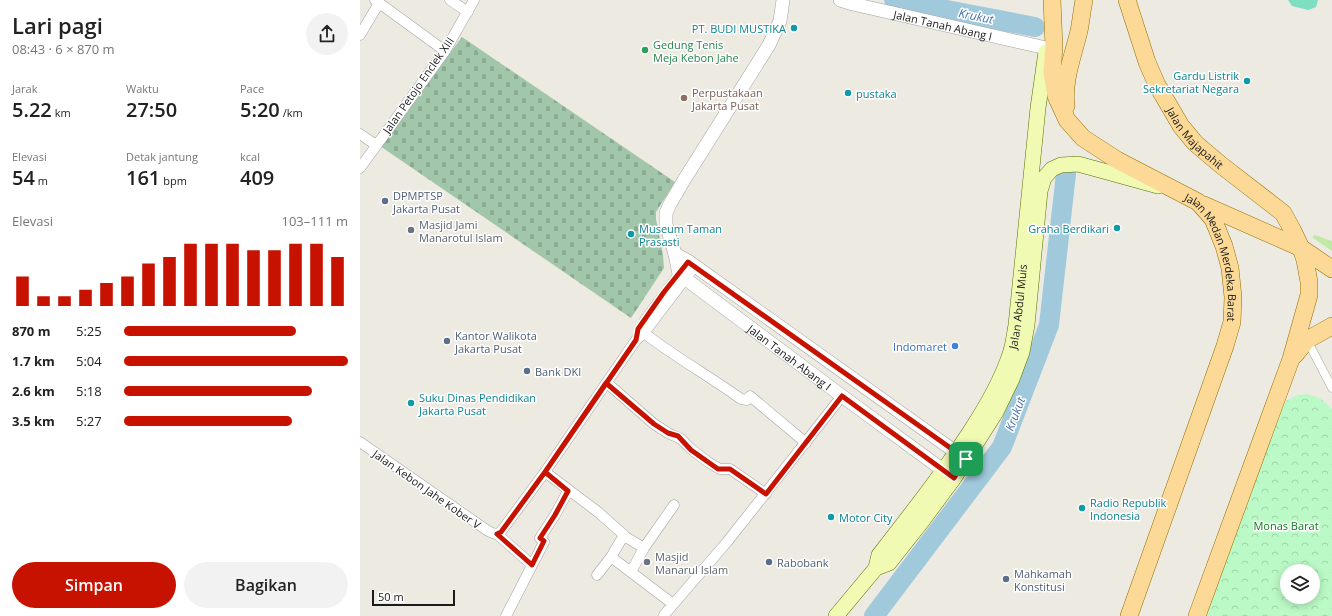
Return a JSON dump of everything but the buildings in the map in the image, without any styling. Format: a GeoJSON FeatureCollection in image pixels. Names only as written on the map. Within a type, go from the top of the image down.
{"type":"FeatureCollection","features":[{"type":"Feature","properties":{"kind":"main road"},"geometry":{"type":"LineString","coordinates":[[1067,120],[1065,102],[1066,86],[1084,0]]}},
{"type":"Feature","properties":{"kind":"main road","name":"Jalan Majapahit"},"geometry":{"type":"LineString","coordinates":[[1127,0],[1147,62],[1157,85],[1181,126],[1195,143],[1283,213],[1301,248]]}},
{"type":"Feature","properties":{"kind":"main road","name":"Jalan Abdul Muis"},"geometry":{"type":"LineString","coordinates":[[961,456],[1002,375],[1012,348],[1051,2]]}},
{"type":"Feature","properties":{"kind":"main road","name":"Jalan Medan Merdeka Barat"},"geometry":{"type":"LineString","coordinates":[[1051,2],[1054,47],[1052,72],[1056,96],[1067,120],[1083,138],[1117,160],[1198,202],[1213,219],[1224,246],[1230,268],[1233,297],[1232,322],[1218,367],[1129,616]]}},
{"type":"Feature","properties":{"kind":"main road","name":"Jalan Abdul Muis"},"geometry":{"type":"LineString","coordinates":[[836,616],[876,568],[889,563],[923,520],[961,456],[996,412],[1022,352],[1028,318],[1040,191],[1044,178],[1052,169],[1061,165],[1078,164],[1176,191]]}},
{"type":"Feature","properties":{"kind":"main road"},"geometry":{"type":"LineString","coordinates":[[1198,202],[1301,248],[1332,269]]}},
{"type":"Feature","properties":{"kind":"main road"},"geometry":{"type":"LineString","coordinates":[[1197,616],[1291,359],[1309,295],[1307,271],[1301,248]]}},
{"type":"Feature","properties":{"kind":"main road"},"geometry":{"type":"LineString","coordinates":[[1291,359],[1307,340],[1332,326]]}},
{"type":"Feature","properties":{"kind":"street"},"geometry":{"type":"LineString","coordinates":[[450,0],[468,12]]}},
{"type":"Feature","properties":{"kind":"street","name":"Jalan Petojo Enclek XIII"},"geometry":{"type":"LineString","coordinates":[[360,168],[444,51],[474,0]]}},
{"type":"Feature","properties":{"kind":"street"},"geometry":{"type":"LineString","coordinates":[[682,276],[666,224],[666,213],[670,204],[769,45],[780,20],[783,0]]}},
{"type":"Feature","properties":{"kind":"street","name":"Jalan Tanah Abang I"},"geometry":{"type":"LineString","coordinates":[[840,0],[1046,48]]}},
{"type":"Feature","properties":{"kind":"street"},"geometry":{"type":"LineString","coordinates":[[360,35],[377,2],[444,51]]}},
{"type":"Feature","properties":{"kind":"street"},"geometry":{"type":"LineString","coordinates":[[360,134],[376,145]]}},
{"type":"Feature","properties":{"kind":"street","name":"Jalan Tanah Abang I"},"geometry":{"type":"LineString","coordinates":[[675,254],[692,264],[961,456]]}},
{"type":"Feature","properties":{"kind":"street"},"geometry":{"type":"LineString","coordinates":[[496,534],[501,532],[545,472],[606,383],[692,264]]}},
{"type":"Feature","properties":{"kind":"street","name":"Jalan Tanah Abang I"},"geometry":{"type":"LineString","coordinates":[[682,276],[949,474]]}},
{"type":"Feature","properties":{"kind":"street"},"geometry":{"type":"LineString","coordinates":[[640,336],[701,373],[714,379],[741,399],[747,400],[750,396],[806,443]]}},
{"type":"Feature","properties":{"kind":"street"},"geometry":{"type":"LineString","coordinates":[[1307,340],[1332,388]]}},
{"type":"Feature","properties":{"kind":"street"},"geometry":{"type":"LineString","coordinates":[[606,383],[654,424],[668,433],[678,436],[691,450],[718,469],[730,469],[766,494]]}},
{"type":"Feature","properties":{"kind":"street"},"geometry":{"type":"LineString","coordinates":[[664,615],[728,542],[842,396]]}},
{"type":"Feature","properties":{"kind":"street","name":"Jalan Kebon Jahe Kober V"},"geometry":{"type":"LineString","coordinates":[[360,442],[488,531],[496,534],[532,565]]}},
{"type":"Feature","properties":{"kind":"street"},"geometry":{"type":"LineString","coordinates":[[545,472],[568,491],[598,512],[624,536],[644,548]]}},
{"type":"Feature","properties":{"kind":"street"},"geometry":{"type":"LineString","coordinates":[[506,616],[544,541],[540,538],[568,491]]}},
{"type":"Feature","properties":{"kind":"street"},"geometry":{"type":"LineString","coordinates":[[631,572],[644,548],[674,505]]}},
{"type":"Feature","properties":{"kind":"street"},"geometry":{"type":"LineString","coordinates":[[597,575],[611,557],[624,536]]}},
{"type":"Feature","properties":{"kind":"street"},"geometry":{"type":"LineString","coordinates":[[611,557],[673,604]]}},
{"type":"Feature","properties":{"kind":"green space"},"geometry":{"type":"Polygon","coordinates":[[[1288,0],[1318,0],[1316,7],[1308,10],[1292,6],[1288,0]]]}},
{"type":"Feature","properties":{"kind":"green space","name":"Museum Taman Prasasti"},"geometry":{"type":"Polygon","coordinates":[[[462,37],[675,182],[656,212],[664,268],[631,318],[380,146],[462,37]]]}},
{"type":"Feature","properties":{"kind":"green space"},"geometry":{"type":"Polygon","coordinates":[[[1315,235],[1332,241],[1332,251],[1313,238],[1315,235]]]}},
{"type":"Feature","properties":{"kind":"green space","name":"Monas Barat"},"geometry":{"type":"Polygon","coordinates":[[[1307,394],[1320,398],[1332,409],[1332,616],[1207,616],[1279,409],[1291,398],[1307,394]]]}},
{"type":"Feature","properties":{"kind":"waterway","name":"Krukut"},"geometry":{"type":"LineString","coordinates":[[894,0],[1035,27]]}},
{"type":"Feature","properties":{"kind":"waterway","name":"Krukut"},"geometry":{"type":"LineString","coordinates":[[874,616],[1002,447],[1049,325],[1066,174]]}},
{"type":"Feature","properties":{"kind":"place","name":"PT. BUDI MUSTIKA"},"geometry":{"type":"Point","coordinates":[794,28]}},
{"type":"Feature","properties":{"kind":"place","name":"Gedung Tenis Meja Kebon Jahe"},"geometry":{"type":"Point","coordinates":[645,50]}},
{"type":"Feature","properties":{"kind":"place","name":"Gardu Listrik Sekretariat Negara"},"geometry":{"type":"Point","coordinates":[1247,81]}},
{"type":"Feature","properties":{"kind":"place","name":"pustaka"},"geometry":{"type":"Point","coordinates":[848,93]}},
{"type":"Feature","properties":{"kind":"place","name":"Perpustakaan Jakarta Pusat"},"geometry":{"type":"Point","coordinates":[684,98]}},
{"type":"Feature","properties":{"kind":"place","name":"DPMPTSP Jakarta Pusat"},"geometry":{"type":"Point","coordinates":[385,201]}},
{"type":"Feature","properties":{"kind":"place","name":"Graha Berdikari"},"geometry":{"type":"Point","coordinates":[1117,228]}},
{"type":"Feature","properties":{"kind":"place","name":"Masjid Jami Manarotul Islam"},"geometry":{"type":"Point","coordinates":[411,230]}},
{"type":"Feature","properties":{"kind":"place","name":"Museum Taman Prasasti"},"geometry":{"type":"Point","coordinates":[631,234]}},
{"type":"Feature","properties":{"kind":"place","name":"Kantor Walikota Jakarta Pusat"},"geometry":{"type":"Point","coordinates":[447,341]}},
{"type":"Feature","properties":{"kind":"place","name":"Indomaret"},"geometry":{"type":"Point","coordinates":[955,346]}},
{"type":"Feature","properties":{"kind":"place","name":"Bank DKI"},"geometry":{"type":"Point","coordinates":[527,371]}},
{"type":"Feature","properties":{"kind":"place","name":"Suku Dinas Pendidikan Jakarta Pusat"},"geometry":{"type":"Point","coordinates":[411,403]}},
{"type":"Feature","properties":{"kind":"place","name":"Radio Republik Indonesia"},"geometry":{"type":"Point","coordinates":[1082,508]}},
{"type":"Feature","properties":{"kind":"place","name":"Motor City"},"geometry":{"type":"Point","coordinates":[831,517]}},
{"type":"Feature","properties":{"kind":"place","name":"Masjid Manarul Islam"},"geometry":{"type":"Point","coordinates":[647,562]}},
{"type":"Feature","properties":{"kind":"place","name":"Rabobank"},"geometry":{"type":"Point","coordinates":[769,562]}},
{"type":"Feature","properties":{"kind":"place","name":"Mahkamah Konstitusi"},"geometry":{"type":"Point","coordinates":[1006,579]}},
{"type":"Feature","properties":{"kind":"route"},"geometry":{"type":"LineString","coordinates":[[966,459],[688,262],[664,292],[638,329],[636,340],[613,374],[606,383],[545,472],[568,491],[540,538],[544,541],[532,565],[497,534],[501,532],[545,472],[576,428],[606,383],[635,406],[654,424],[668,433],[678,436],[691,450],[718,469],[730,469],[766,494],[842,396],[954,478],[966,459]]}}]}
